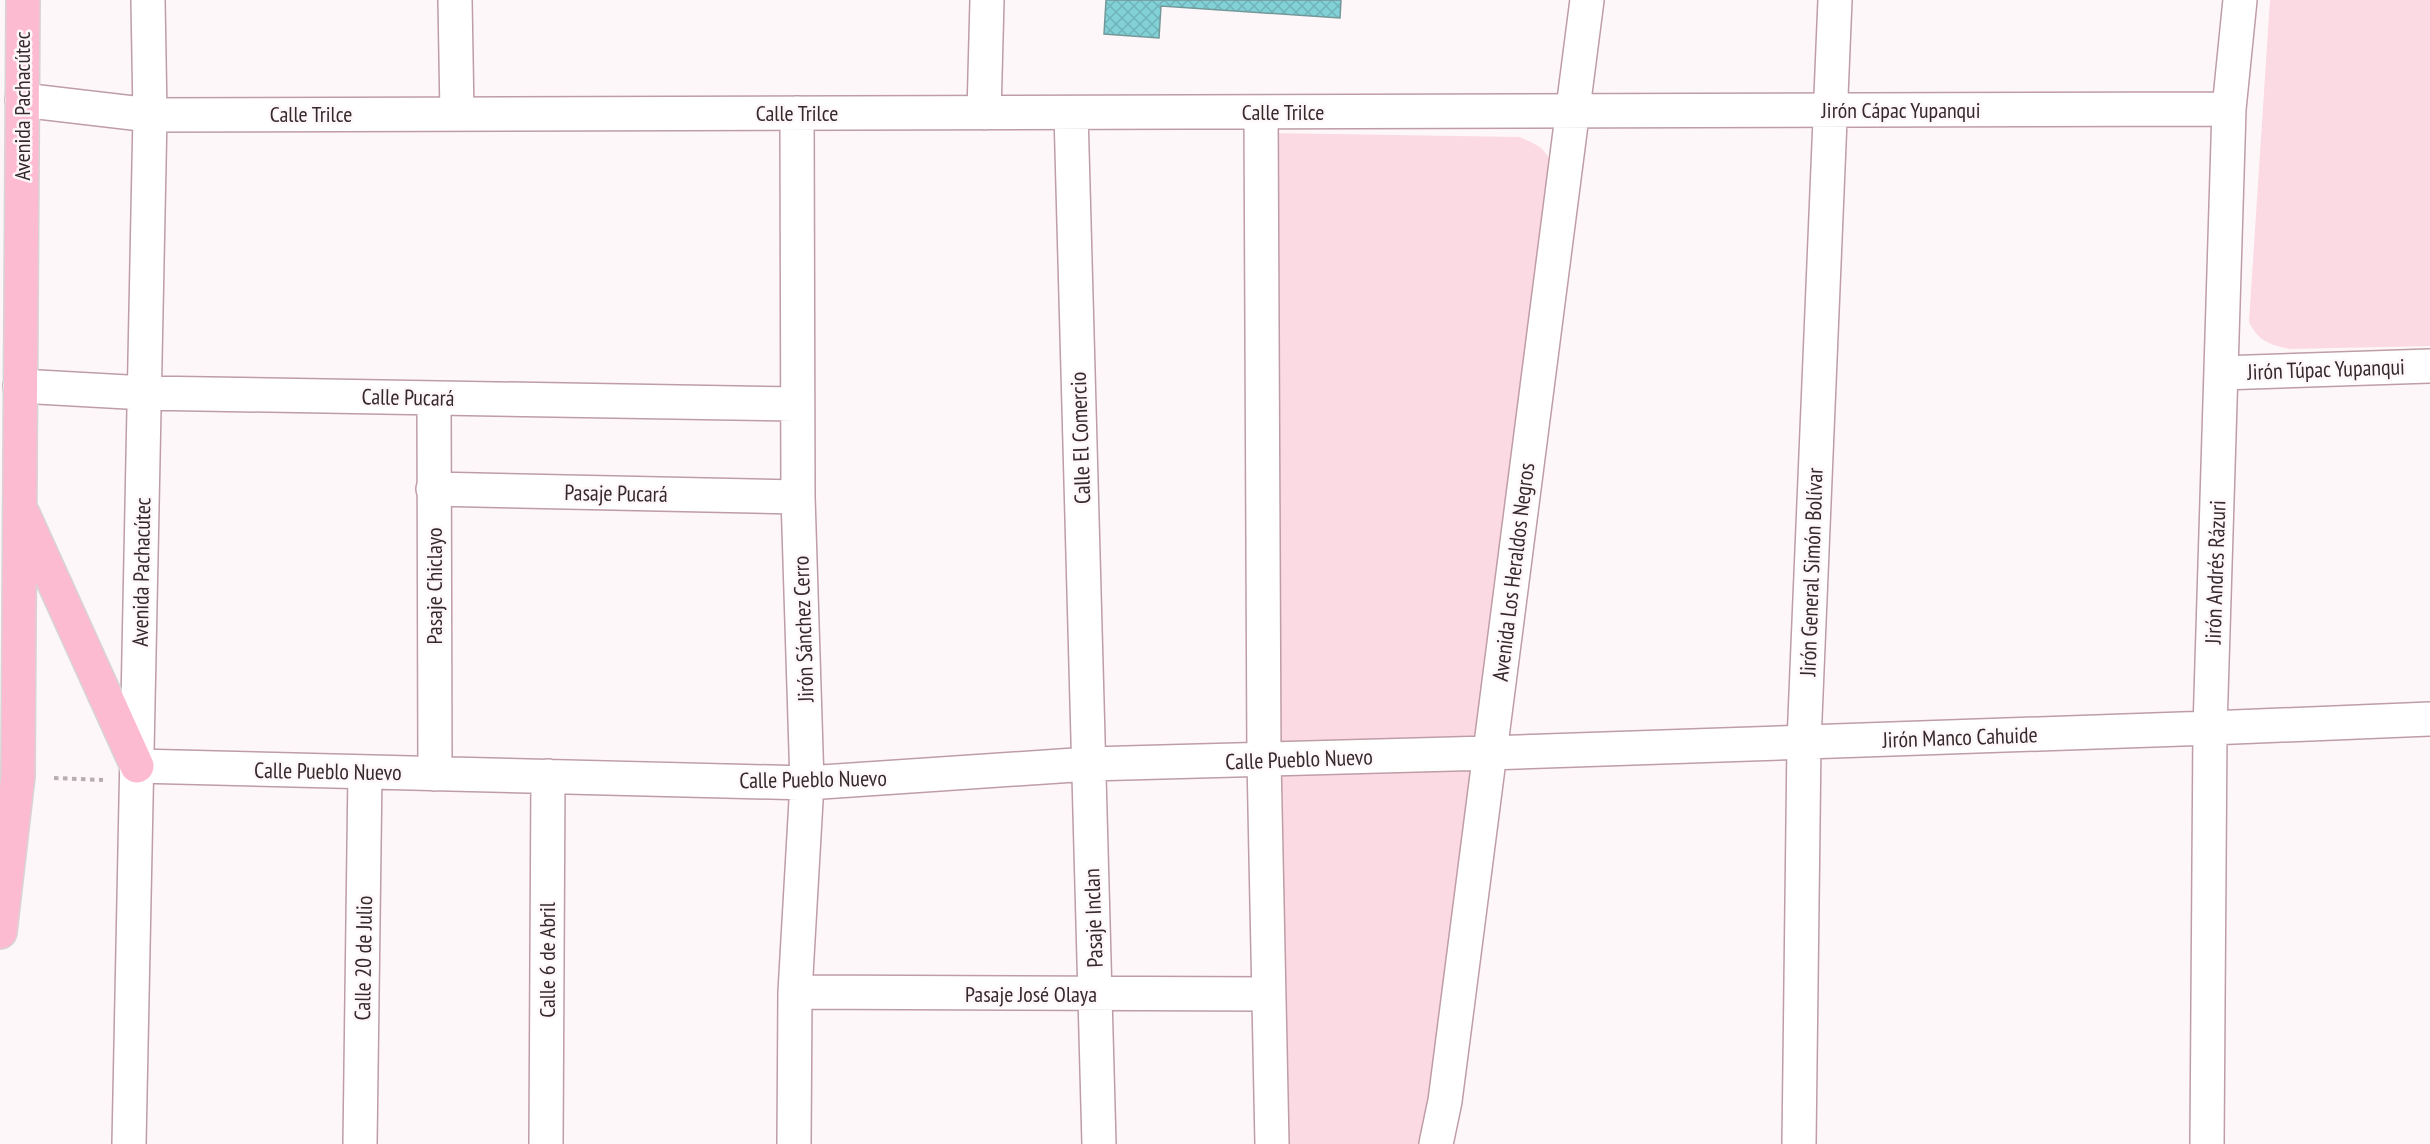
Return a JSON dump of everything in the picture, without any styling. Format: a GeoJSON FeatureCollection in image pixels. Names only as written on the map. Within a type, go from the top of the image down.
{"type":"FeatureCollection","features":[{"type":"Feature","properties":{"kind":"main road","name":"Avenida Pachacútec"},"geometry":{"type":"LineString","coordinates":[[0,932],[18,776],[19,505],[13,410],[23,0]]}},
{"type":"Feature","properties":{"kind":"main road"},"geometry":{"type":"LineString","coordinates":[[19,505],[137,774]]}},
{"type":"Feature","properties":{"kind":"street","name":"Avenida Pachacútec"},"geometry":{"type":"LineString","coordinates":[[129,1144],[150,115],[148,0]]}},
{"type":"Feature","properties":{"kind":"street"},"geometry":{"type":"LineString","coordinates":[[455,0],[457,114]]}},
{"type":"Feature","properties":{"kind":"street"},"geometry":{"type":"LineString","coordinates":[[984,113],[987,0]]}},
{"type":"Feature","properties":{"kind":"street","name":"Avenida Los Heraldos Negros"},"geometry":{"type":"LineString","coordinates":[[1436,1144],[1445,1101],[1587,0]]}},
{"type":"Feature","properties":{"kind":"street","name":"Jirón General Simón Bolívar"},"geometry":{"type":"LineString","coordinates":[[1799,1144],[1804,742],[1835,0]]}},
{"type":"Feature","properties":{"kind":"street","name":"Jirón Andrés Rázuri"},"geometry":{"type":"LineString","coordinates":[[2207,1144],[2210,728],[2229,109],[2240,0]]}},
{"type":"Feature","properties":{"kind":"street","name":"Calle Trilce"},"geometry":{"type":"LineString","coordinates":[[22,100],[150,115],[1573,111]]}},
{"type":"Feature","properties":{"kind":"street","name":"Jirón Cápac Yupanqui"},"geometry":{"type":"LineString","coordinates":[[1573,111],[2229,109]]}},
{"type":"Feature","properties":{"kind":"street","name":"Calle El Comercio"},"geometry":{"type":"LineString","coordinates":[[1071,112],[1089,764]]}},
{"type":"Feature","properties":{"kind":"street"},"geometry":{"type":"LineString","coordinates":[[1261,112],[1264,760],[1267,994],[1272,1144]]}},
{"type":"Feature","properties":{"kind":"street","name":"Jirón Sánchez Cerro"},"geometry":{"type":"LineString","coordinates":[[794,1144],[795,992],[807,783],[798,497],[797,113]]}},
{"type":"Feature","properties":{"kind":"street","name":"Jirón Túpac Yupanqui"},"geometry":{"type":"LineString","coordinates":[[2221,373],[2430,366]]}},
{"type":"Feature","properties":{"kind":"street","name":"Calle Pucará"},"geometry":{"type":"LineString","coordinates":[[13,410],[145,393],[797,404]]}},
{"type":"Feature","properties":{"kind":"street","name":"Pasaje Chiclayo"},"geometry":{"type":"LineString","coordinates":[[434,398],[435,774]]}},
{"type":"Feature","properties":{"kind":"street","name":"Pasaje Pucará"},"geometry":{"type":"LineString","coordinates":[[433,489],[798,497]]}},
{"type":"Feature","properties":{"kind":"street","name":"Jirón Manco Cahuide"},"geometry":{"type":"LineString","coordinates":[[1489,753],[2210,728],[2430,718]]}},
{"type":"Feature","properties":{"kind":"street","name":"Calle Pueblo Nuevo"},"geometry":{"type":"LineString","coordinates":[[137,774],[365,772],[807,783],[1089,764],[1489,753]]}},
{"type":"Feature","properties":{"kind":"street","name":"Pasaje Inclan"},"geometry":{"type":"LineString","coordinates":[[1089,764],[1099,1144]]}},
{"type":"Feature","properties":{"kind":"street","name":"Calle 20 de Julio"},"geometry":{"type":"LineString","coordinates":[[360,1144],[365,772]]}},
{"type":"Feature","properties":{"kind":"street","name":"Calle 6 de Abril"},"geometry":{"type":"LineString","coordinates":[[546,1144],[548,776]]}},
{"type":"Feature","properties":{"kind":"street","name":"Pasaje José Olaya"},"geometry":{"type":"LineString","coordinates":[[795,992],[1267,994]]}},
{"type":"Feature","properties":{"kind":"path"},"geometry":{"type":"LineString","coordinates":[[18,776],[137,774]]}},
{"type":"Feature","properties":{"kind":"shaded area"},"geometry":{"type":"Polygon","coordinates":[[[2270,0],[2430,0],[2430,346],[2290,349],[2265,341],[2256,334],[2249,322],[2270,0]]]}},
{"type":"Feature","properties":{"kind":"shaded area"},"geometry":{"type":"Polygon","coordinates":[[[1267,133],[1519,137],[1541,148],[1548,156],[1552,168],[1480,745],[1272,753],[1267,133]]]}},
{"type":"Feature","properties":{"kind":"shaded area"},"geometry":{"type":"Polygon","coordinates":[[[1478,767],[1426,1144],[1279,1144],[1271,773],[1478,767]]]}},
{"type":"Feature","properties":{"kind":"building"},"geometry":{"type":"Polygon","coordinates":[[[1106,0],[1341,0],[1340,18],[1161,6],[1159,38],[1104,34],[1106,0]]]}}]}
